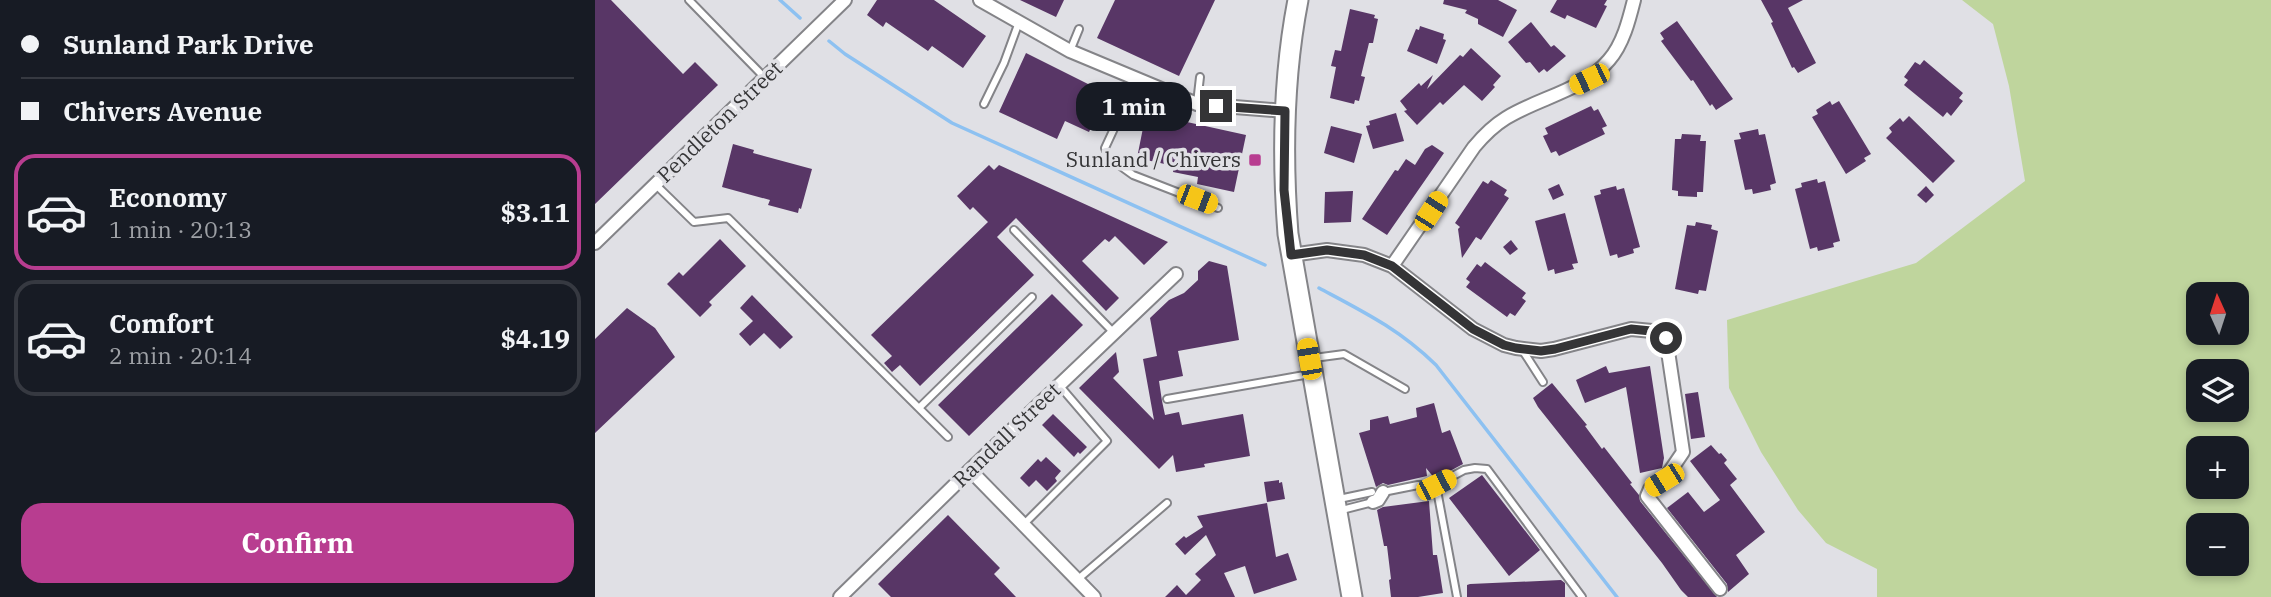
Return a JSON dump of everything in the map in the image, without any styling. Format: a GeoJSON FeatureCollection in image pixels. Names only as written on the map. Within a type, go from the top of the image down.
{"type":"FeatureCollection","features":[{"type":"Feature","properties":{"kind":"main road"},"geometry":{"type":"LineString","coordinates":[[1298,0],[1285,111],[1284,190],[1291,255],[1352,597]]}},
{"type":"Feature","properties":{"kind":"street","name":"Pendleton Street"},"geometry":{"type":"LineString","coordinates":[[595,243],[765,78],[832,5],[845,0]]}},
{"type":"Feature","properties":{"kind":"street"},"geometry":{"type":"LineString","coordinates":[[980,0],[1069,51],[1197,104],[1285,111]]}},
{"type":"Feature","properties":{"kind":"street"},"geometry":{"type":"LineString","coordinates":[[1392,266],[1474,147],[1488,131],[1507,117],[1589,79],[1611,58],[1629,19],[1634,0]]}},
{"type":"Feature","properties":{"kind":"street"},"geometry":{"type":"LineString","coordinates":[[1291,255],[1327,250],[1364,255],[1392,266],[1473,329],[1504,345],[1522,349],[1555,349],[1631,329],[1651,331],[1666,338],[1683,452],[1664,480],[1650,489],[1647,496],[1720,589]]}},
{"type":"Feature","properties":{"kind":"street","name":"Randall Street"},"geometry":{"type":"LineString","coordinates":[[840,597],[1176,274]]}},
{"type":"Feature","properties":{"kind":"street"},"geometry":{"type":"LineString","coordinates":[[970,470],[1094,597]]}},
{"type":"Feature","properties":{"kind":"lane"},"geometry":{"type":"LineString","coordinates":[[689,0],[765,78]]}},
{"type":"Feature","properties":{"kind":"lane"},"geometry":{"type":"LineString","coordinates":[[984,104],[1004,63],[1019,22]]}},
{"type":"Feature","properties":{"kind":"lane"},"geometry":{"type":"LineString","coordinates":[[1069,51],[1080,29]]}},
{"type":"Feature","properties":{"kind":"lane"},"geometry":{"type":"LineString","coordinates":[[1197,104],[1200,77]]}},
{"type":"Feature","properties":{"kind":"lane"},"geometry":{"type":"LineString","coordinates":[[1137,79],[1105,148],[1108,156],[1133,175],[1218,208]]}},
{"type":"Feature","properties":{"kind":"lane"},"geometry":{"type":"LineString","coordinates":[[656,185],[694,222],[728,218],[947,437]]}},
{"type":"Feature","properties":{"kind":"lane"},"geometry":{"type":"LineString","coordinates":[[1014,230],[1114,333]]}},
{"type":"Feature","properties":{"kind":"lane"},"geometry":{"type":"LineString","coordinates":[[919,408],[1032,297]]}},
{"type":"Feature","properties":{"kind":"lane"},"geometry":{"type":"LineString","coordinates":[[1522,349],[1543,382]]}},
{"type":"Feature","properties":{"kind":"lane"},"geometry":{"type":"LineString","coordinates":[[1167,399],[1310,366],[1344,354],[1405,389]]}},
{"type":"Feature","properties":{"kind":"lane"},"geometry":{"type":"LineString","coordinates":[[1024,524],[1107,441],[1059,385]]}},
{"type":"Feature","properties":{"kind":"lane"},"geometry":{"type":"LineString","coordinates":[[1335,505],[1418,485],[1436,485],[1464,470],[1487,469],[1582,597]]}},
{"type":"Feature","properties":{"kind":"lane"},"geometry":{"type":"LineString","coordinates":[[1436,485],[1457,597]]}},
{"type":"Feature","properties":{"kind":"lane"},"geometry":{"type":"LineString","coordinates":[[1335,505],[1376,495]]}},
{"type":"Feature","properties":{"kind":"lane"},"geometry":{"type":"LineString","coordinates":[[1077,580],[1167,503]]}},
{"type":"Feature","properties":{"kind":"green space"},"geometry":{"type":"Polygon","coordinates":[[[1962,0],[2271,0],[2271,597],[1877,597],[1877,569],[1826,543],[1798,510],[1761,452],[1729,388],[1727,320],[1916,263],[2025,181],[2009,86],[1993,24],[1962,0]]]}},
{"type":"Feature","properties":{"kind":"building"},"geometry":{"type":"Polygon","coordinates":[[[595,0],[611,0],[683,74],[695,62],[718,85],[595,204],[595,0]]]}},
{"type":"Feature","properties":{"kind":"building"},"geometry":{"type":"Polygon","coordinates":[[[877,0],[934,0],[986,36],[963,68],[932,46],[928,51],[886,22],[883,27],[867,15],[877,0]]]}},
{"type":"Feature","properties":{"kind":"building"},"geometry":{"type":"Polygon","coordinates":[[[1020,0],[1064,0],[1056,17],[1020,0]]]}},
{"type":"Feature","properties":{"kind":"building"},"geometry":{"type":"Polygon","coordinates":[[[1115,0],[1215,0],[1179,76],[1097,38],[1115,0]]]}},
{"type":"Feature","properties":{"kind":"building"},"geometry":{"type":"Polygon","coordinates":[[[1444,0],[1498,0],[1517,10],[1503,37],[1478,24],[1478,19],[1465,13],[1467,10],[1443,4],[1444,0]]]}},
{"type":"Feature","properties":{"kind":"building"},"geometry":{"type":"Polygon","coordinates":[[[1557,0],[1607,0],[1604,5],[1607,6],[1596,28],[1567,15],[1565,19],[1550,12],[1557,0]]]}},
{"type":"Feature","properties":{"kind":"building"},"geometry":{"type":"Polygon","coordinates":[[[1761,0],[1803,0],[1788,8],[1816,63],[1798,73],[1792,68],[1761,0]]]}},
{"type":"Feature","properties":{"kind":"building"},"geometry":{"type":"Polygon","coordinates":[[[1350,9],[1375,15],[1374,18],[1378,19],[1361,76],[1365,77],[1359,101],[1355,100],[1354,104],[1330,98],[1336,67],[1331,66],[1335,50],[1341,51],[1350,9]]]}},
{"type":"Feature","properties":{"kind":"building"},"geometry":{"type":"Polygon","coordinates":[[[1677,21],[1733,99],[1716,110],[1712,104],[1710,106],[1661,41],[1664,39],[1660,33],[1677,21]]]}},
{"type":"Feature","properties":{"kind":"building"},"geometry":{"type":"Polygon","coordinates":[[[1531,22],[1551,47],[1554,45],[1566,56],[1547,72],[1544,69],[1539,73],[1530,62],[1526,63],[1508,42],[1531,22]]]}},
{"type":"Feature","properties":{"kind":"building"},"geometry":{"type":"Polygon","coordinates":[[[1420,26],[1444,34],[1443,39],[1446,40],[1437,64],[1407,51],[1416,29],[1419,30],[1420,26]]]}},
{"type":"Feature","properties":{"kind":"building"},"geometry":{"type":"Polygon","coordinates":[[[1471,48],[1501,76],[1493,85],[1495,87],[1482,101],[1464,85],[1443,105],[1440,102],[1417,125],[1404,111],[1407,110],[1400,101],[1419,83],[1421,86],[1433,75],[1427,89],[1460,55],[1463,57],[1471,48]]]}},
{"type":"Feature","properties":{"kind":"building"},"geometry":{"type":"Polygon","coordinates":[[[1026,53],[1096,88],[1094,92],[1105,97],[1089,132],[1065,121],[1057,139],[999,112],[1026,53]]]}},
{"type":"Feature","properties":{"kind":"building"},"geometry":{"type":"Polygon","coordinates":[[[1924,60],[1963,93],[1959,98],[1963,101],[1951,116],[1947,112],[1943,117],[1904,85],[1908,80],[1904,77],[1915,62],[1920,65],[1924,60]]]}},
{"type":"Feature","properties":{"kind":"building"},"geometry":{"type":"Polygon","coordinates":[[[1830,101],[1832,105],[1839,101],[1871,154],[1864,158],[1866,161],[1846,174],[1812,117],[1818,114],[1816,110],[1830,101]]]}},
{"type":"Feature","properties":{"kind":"building"},"geometry":{"type":"Polygon","coordinates":[[[1591,106],[1594,111],[1598,109],[1607,126],[1602,128],[1605,134],[1559,156],[1556,151],[1551,153],[1543,136],[1548,134],[1545,128],[1591,106]]]}},
{"type":"Feature","properties":{"kind":"building"},"geometry":{"type":"Polygon","coordinates":[[[1146,113],[1246,135],[1234,192],[1197,184],[1198,177],[1173,172],[1174,166],[1137,158],[1146,113]]]}},
{"type":"Feature","properties":{"kind":"building"},"geometry":{"type":"Polygon","coordinates":[[[1396,113],[1404,141],[1373,149],[1366,126],[1370,125],[1369,121],[1396,113]]]}},
{"type":"Feature","properties":{"kind":"building"},"geometry":{"type":"Polygon","coordinates":[[[1909,116],[1955,161],[1933,183],[1886,138],[1892,132],[1889,128],[1900,118],[1903,122],[1909,116]]]}},
{"type":"Feature","properties":{"kind":"building"},"geometry":{"type":"Polygon","coordinates":[[[1331,126],[1362,134],[1354,163],[1324,153],[1331,126]]]}},
{"type":"Feature","properties":{"kind":"building"},"geometry":{"type":"Polygon","coordinates":[[[1758,129],[1759,135],[1765,134],[1776,183],[1770,185],[1771,190],[1753,194],[1752,189],[1745,190],[1734,140],[1741,139],[1739,133],[1758,129]]]}},
{"type":"Feature","properties":{"kind":"building"},"geometry":{"type":"Polygon","coordinates":[[[1682,134],[1701,135],[1700,141],[1706,141],[1703,192],[1697,192],[1697,197],[1678,196],[1678,191],[1672,190],[1675,139],[1681,139],[1682,134]]]}},
{"type":"Feature","properties":{"kind":"building"},"geometry":{"type":"Polygon","coordinates":[[[733,144],[754,150],[753,153],[812,169],[798,213],[768,205],[770,200],[722,187],[733,144]]]}},
{"type":"Feature","properties":{"kind":"building"},"geometry":{"type":"Polygon","coordinates":[[[1432,145],[1444,153],[1387,235],[1362,219],[1395,170],[1398,171],[1406,159],[1415,165],[1425,149],[1432,145]]]}},
{"type":"Feature","properties":{"kind":"building"},"geometry":{"type":"Polygon","coordinates":[[[989,165],[994,170],[999,165],[1168,242],[1144,265],[1115,236],[1109,242],[1105,239],[1082,261],[1119,298],[1106,311],[1016,218],[997,237],[1034,275],[920,386],[900,365],[892,372],[884,363],[892,356],[871,335],[988,222],[973,207],[970,210],[957,196],[989,165]]]}},
{"type":"Feature","properties":{"kind":"building"},"geometry":{"type":"Polygon","coordinates":[[[1817,179],[1818,183],[1825,181],[1840,241],[1833,243],[1834,247],[1818,251],[1817,247],[1810,249],[1795,189],[1802,187],[1801,183],[1817,179]]]}},
{"type":"Feature","properties":{"kind":"building"},"geometry":{"type":"Polygon","coordinates":[[[1491,180],[1507,190],[1504,195],[1509,198],[1481,240],[1476,237],[1462,258],[1458,229],[1460,227],[1455,223],[1483,181],[1488,184],[1491,180]]]}},
{"type":"Feature","properties":{"kind":"building"},"geometry":{"type":"Polygon","coordinates":[[[1559,184],[1564,195],[1553,200],[1548,189],[1559,184]]]}},
{"type":"Feature","properties":{"kind":"building"},"geometry":{"type":"Polygon","coordinates":[[[1616,186],[1617,190],[1624,188],[1640,247],[1633,249],[1634,253],[1618,258],[1617,254],[1610,256],[1594,196],[1601,194],[1600,190],[1616,186]]]}},
{"type":"Feature","properties":{"kind":"building"},"geometry":{"type":"Polygon","coordinates":[[[1926,186],[1934,195],[1926,203],[1917,195],[1926,186]]]}},
{"type":"Feature","properties":{"kind":"building"},"geometry":{"type":"Polygon","coordinates":[[[1353,191],[1351,222],[1324,223],[1325,192],[1353,191]]]}},
{"type":"Feature","properties":{"kind":"building"},"geometry":{"type":"Polygon","coordinates":[[[1565,213],[1578,263],[1572,264],[1574,269],[1555,274],[1554,269],[1548,271],[1535,221],[1565,213]]]}},
{"type":"Feature","properties":{"kind":"building"},"geometry":{"type":"Polygon","coordinates":[[[1696,222],[1712,225],[1711,229],[1718,231],[1706,291],[1699,290],[1698,294],[1675,289],[1687,225],[1695,226],[1696,222]]]}},
{"type":"Feature","properties":{"kind":"building"},"geometry":{"type":"Polygon","coordinates":[[[720,239],[746,266],[709,302],[712,305],[700,317],[667,284],[679,272],[683,276],[720,239]]]}},
{"type":"Feature","properties":{"kind":"building"},"geometry":{"type":"Polygon","coordinates":[[[1511,240],[1518,249],[1510,255],[1503,247],[1511,240]]]}},
{"type":"Feature","properties":{"kind":"building"},"geometry":{"type":"Polygon","coordinates":[[[1209,261],[1227,266],[1239,340],[1178,351],[1183,376],[1159,381],[1162,401],[1165,415],[1179,412],[1182,425],[1243,414],[1250,456],[1176,472],[1173,455],[1159,469],[1079,388],[1116,352],[1119,372],[1113,378],[1154,420],[1143,359],[1157,356],[1150,318],[1169,300],[1184,293],[1198,280],[1198,271],[1209,261]]]}},
{"type":"Feature","properties":{"kind":"building"},"geometry":{"type":"Polygon","coordinates":[[[1485,262],[1526,293],[1522,298],[1526,301],[1515,316],[1510,313],[1507,317],[1466,287],[1470,282],[1466,279],[1477,264],[1481,267],[1485,262]]]}},
{"type":"Feature","properties":{"kind":"building"},"geometry":{"type":"Polygon","coordinates":[[[1052,294],[1083,325],[969,436],[938,405],[1052,294]]]}},
{"type":"Feature","properties":{"kind":"building"},"geometry":{"type":"Polygon","coordinates":[[[752,295],[793,337],[780,349],[764,333],[750,346],[739,334],[753,321],[740,308],[752,295]]]}},
{"type":"Feature","properties":{"kind":"building"},"geometry":{"type":"Polygon","coordinates":[[[627,308],[655,328],[675,357],[595,433],[595,339],[627,308]]]}},
{"type":"Feature","properties":{"kind":"building"},"geometry":{"type":"Polygon","coordinates":[[[1606,366],[1609,373],[1650,366],[1664,458],[1662,468],[1640,473],[1626,387],[1585,403],[1576,380],[1606,366]]]}},
{"type":"Feature","properties":{"kind":"building"},"geometry":{"type":"Polygon","coordinates":[[[1552,383],[1587,425],[1585,426],[1602,449],[1604,447],[1632,483],[1630,484],[1639,495],[1640,501],[1717,597],[1688,597],[1681,590],[1538,407],[1533,398],[1552,383]]]}},
{"type":"Feature","properties":{"kind":"building"},"geometry":{"type":"Polygon","coordinates":[[[1698,392],[1705,437],[1691,439],[1685,394],[1698,392]]]}},
{"type":"Feature","properties":{"kind":"building"},"geometry":{"type":"Polygon","coordinates":[[[1434,403],[1442,433],[1450,430],[1463,464],[1435,479],[1426,468],[1427,476],[1388,485],[1383,483],[1376,487],[1359,433],[1370,430],[1370,420],[1388,416],[1390,424],[1417,417],[1416,408],[1434,403]]]}},
{"type":"Feature","properties":{"kind":"building"},"geometry":{"type":"Polygon","coordinates":[[[1053,414],[1087,447],[1080,454],[1078,452],[1074,457],[1042,425],[1053,414]]]}},
{"type":"Feature","properties":{"kind":"building"},"geometry":{"type":"Polygon","coordinates":[[[1711,445],[1727,460],[1724,463],[1737,479],[1730,485],[1765,532],[1736,555],[1749,574],[1728,592],[1727,584],[1667,508],[1688,492],[1704,512],[1720,500],[1690,461],[1711,445]]]}},
{"type":"Feature","properties":{"kind":"building"},"geometry":{"type":"Polygon","coordinates":[[[1046,457],[1061,471],[1055,478],[1057,481],[1047,491],[1036,480],[1029,487],[1020,478],[1038,459],[1041,462],[1046,457]]]}},
{"type":"Feature","properties":{"kind":"building"},"geometry":{"type":"Polygon","coordinates":[[[1482,475],[1540,550],[1509,576],[1449,498],[1482,475]]]}},
{"type":"Feature","properties":{"kind":"building"},"geometry":{"type":"Polygon","coordinates":[[[1279,480],[1279,483],[1282,482],[1285,499],[1267,502],[1264,482],[1279,480]]]}},
{"type":"Feature","properties":{"kind":"building"},"geometry":{"type":"Polygon","coordinates":[[[1429,501],[1433,555],[1437,555],[1443,593],[1391,597],[1387,546],[1384,546],[1377,510],[1429,501]]]}},
{"type":"Feature","properties":{"kind":"building"},"geometry":{"type":"Polygon","coordinates":[[[1267,503],[1276,557],[1288,553],[1297,580],[1254,594],[1245,566],[1224,573],[1235,597],[1165,597],[1177,585],[1186,595],[1201,580],[1195,574],[1216,555],[1206,535],[1185,555],[1175,544],[1184,536],[1186,538],[1203,527],[1197,516],[1267,503]]]}},
{"type":"Feature","properties":{"kind":"building"},"geometry":{"type":"Polygon","coordinates":[[[948,515],[1000,568],[994,574],[1016,597],[891,597],[878,584],[948,515]]]}},
{"type":"Feature","properties":{"kind":"building"},"geometry":{"type":"Polygon","coordinates":[[[1561,580],[1565,583],[1565,597],[1467,597],[1467,585],[1470,584],[1561,580]]]}},
{"type":"Feature","properties":{"kind":"waterway"},"geometry":{"type":"LineString","coordinates":[[780,0],[800,18]]}},
{"type":"Feature","properties":{"kind":"waterway"},"geometry":{"type":"LineString","coordinates":[[829,41],[952,123],[1265,265]]}},
{"type":"Feature","properties":{"kind":"waterway"},"geometry":{"type":"LineString","coordinates":[[1319,288],[1395,331],[1436,365],[1617,597]]}},
{"type":"Feature","properties":{"kind":"place","name":"Sunland / Chivers"},"geometry":{"type":"Point","coordinates":[1255,160]}},
{"type":"Feature","properties":{"kind":"route"},"geometry":{"type":"LineString","coordinates":[[1216,106],[1285,111],[1284,190],[1291,255],[1327,250],[1364,255],[1392,266],[1473,329],[1487,338],[1516,348],[1541,351],[1555,349],[1631,329],[1651,331],[1666,338]]}}]}
